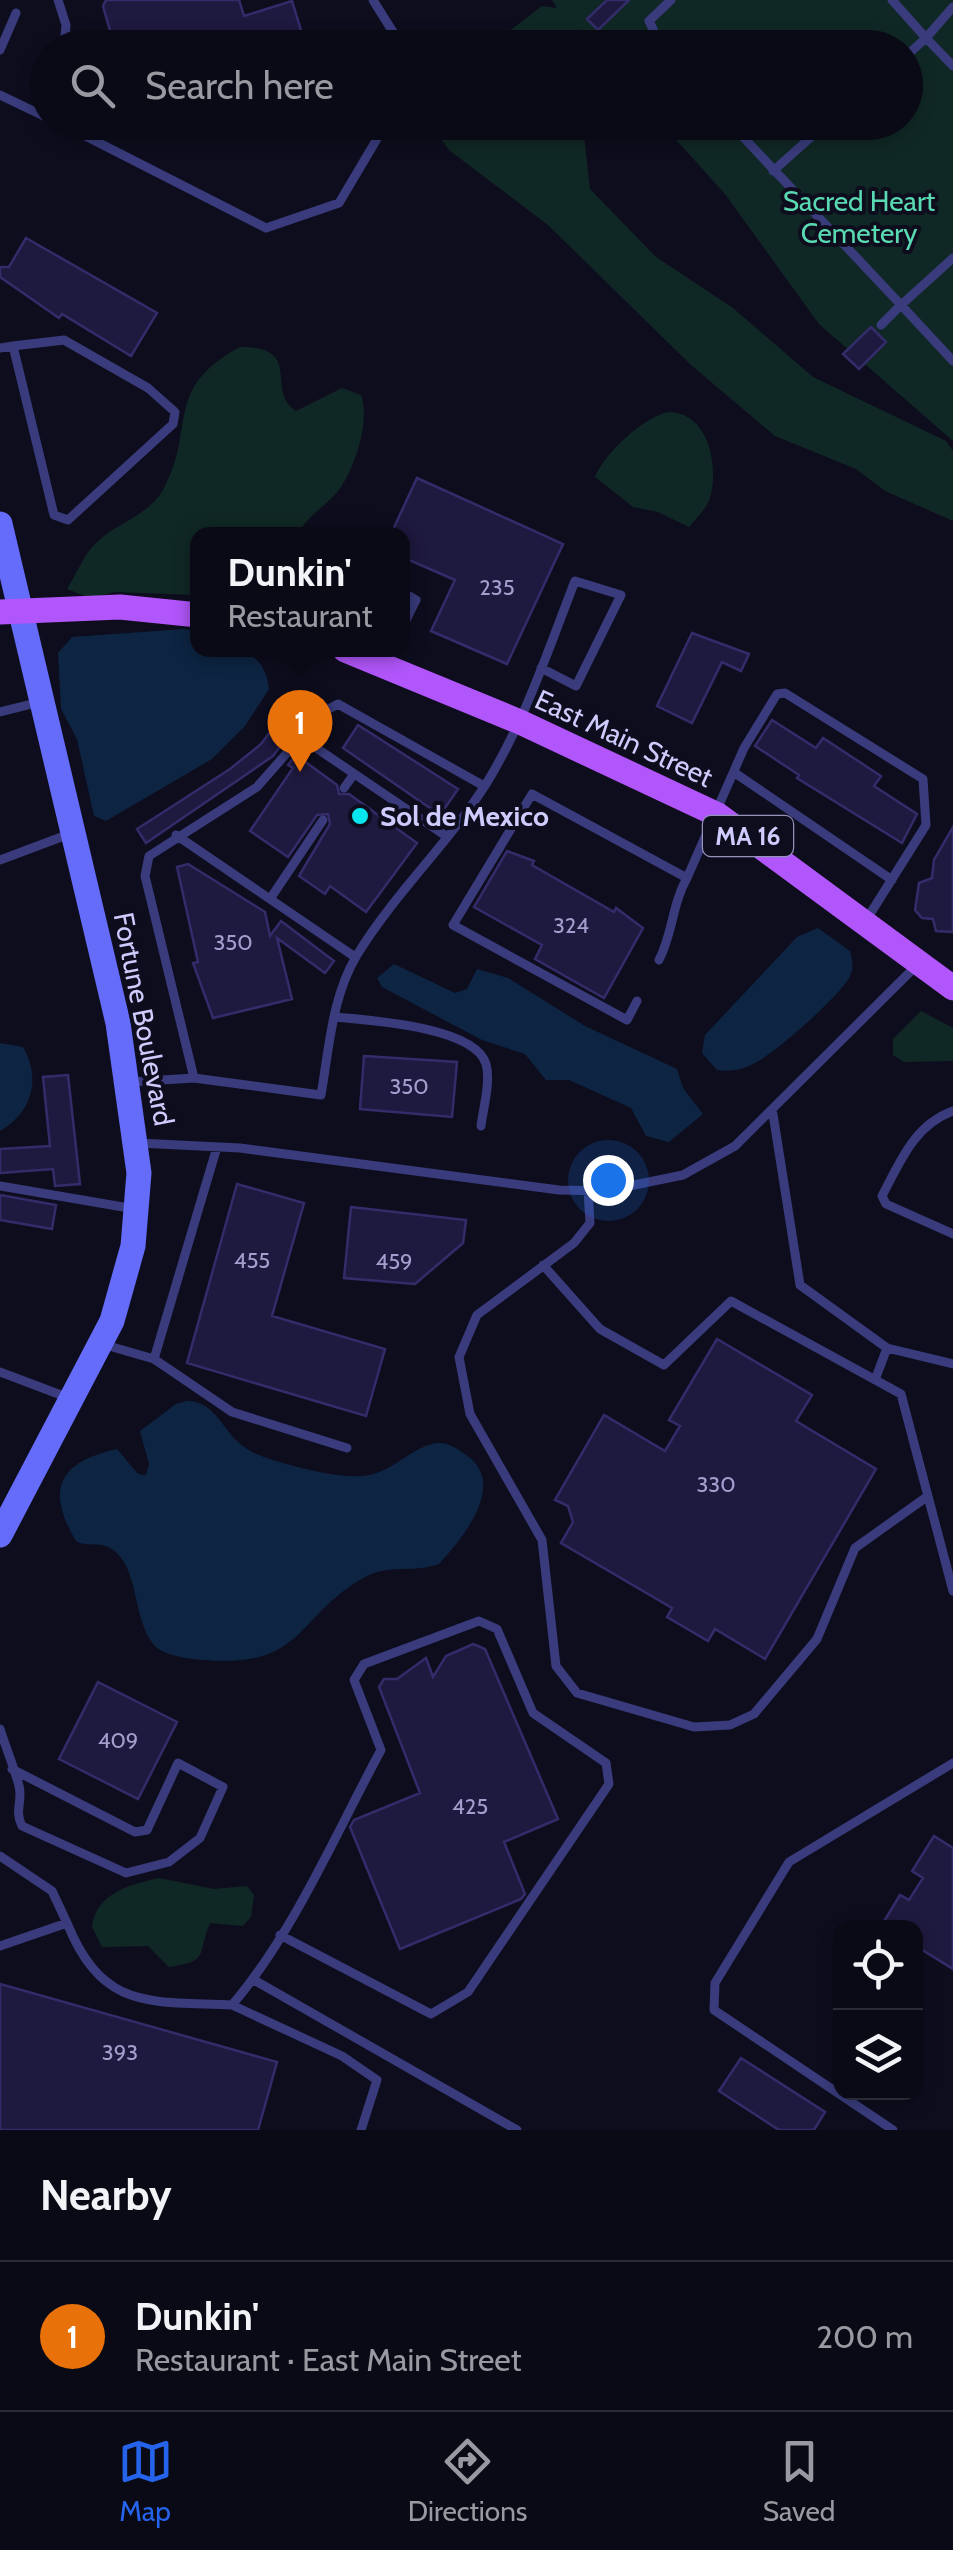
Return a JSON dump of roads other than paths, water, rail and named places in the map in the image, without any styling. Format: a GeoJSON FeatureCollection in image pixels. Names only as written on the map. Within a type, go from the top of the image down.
{"type":"FeatureCollection","features":[{"type":"Feature","properties":{"kind":"main road","name":"Fortune Boulevard"},"geometry":{"type":"LineString","coordinates":[[0,524],[10,612],[43,702],[130,1082],[137,1143],[138,1209],[126,1282],[100,1344],[0,1535]]}},
{"type":"Feature","properties":{"kind":"main road"},"geometry":{"type":"LineString","coordinates":[[10,612],[120,607],[190,614]]}},
{"type":"Feature","properties":{"kind":"main road","name":"East Main Street"},"geometry":{"type":"LineString","coordinates":[[388,657],[718,815],[953,988]]}},
{"type":"Feature","properties":{"kind":"lane"},"geometry":{"type":"LineString","coordinates":[[58,0],[66,30]]}},
{"type":"Feature","properties":{"kind":"lane"},"geometry":{"type":"LineString","coordinates":[[373,0],[392,30]]}},
{"type":"Feature","properties":{"kind":"lane"},"geometry":{"type":"LineString","coordinates":[[653,30],[649,21],[671,0]]}},
{"type":"Feature","properties":{"kind":"lane"},"geometry":{"type":"LineString","coordinates":[[892,0],[919,30]]}},
{"type":"Feature","properties":{"kind":"lane"},"geometry":{"type":"LineString","coordinates":[[923,41],[953,7]]}},
{"type":"Feature","properties":{"kind":"lane"},"geometry":{"type":"LineString","coordinates":[[0,50],[16,12]]}},
{"type":"Feature","properties":{"kind":"lane"},"geometry":{"type":"LineString","coordinates":[[923,35],[953,66]]}},
{"type":"Feature","properties":{"kind":"lane"},"geometry":{"type":"LineString","coordinates":[[0,95],[30,109]]}},
{"type":"Feature","properties":{"kind":"lane"},"geometry":{"type":"LineString","coordinates":[[93,140],[266,228],[339,204],[376,140]]}},
{"type":"Feature","properties":{"kind":"lane"},"geometry":{"type":"LineString","coordinates":[[746,140],[953,362]]}},
{"type":"Feature","properties":{"kind":"lane"},"geometry":{"type":"LineString","coordinates":[[773,170],[807,140]]}},
{"type":"Feature","properties":{"kind":"lane"},"geometry":{"type":"LineString","coordinates":[[880,325],[953,258]]}},
{"type":"Feature","properties":{"kind":"lane"},"geometry":{"type":"LineString","coordinates":[[0,348],[13,346],[64,340],[148,388],[175,412],[173,424],[68,520],[54,515],[13,346]]}},
{"type":"Feature","properties":{"kind":"lane"},"geometry":{"type":"LineString","coordinates":[[130,1082],[194,1078],[321,1095],[334,1017],[356,958],[484,786],[520,722],[574,581],[620,595],[576,686],[541,668]]}},
{"type":"Feature","properties":{"kind":"lane"},"geometry":{"type":"LineString","coordinates":[[659,960],[672,936],[678,894],[760,721],[777,694],[785,693],[923,779],[926,825],[864,924]]}},
{"type":"Feature","properties":{"kind":"lane"},"geometry":{"type":"LineString","coordinates":[[0,712],[43,702]]}},
{"type":"Feature","properties":{"kind":"lane"},"geometry":{"type":"LineString","coordinates":[[194,1078],[145,876],[148,856],[256,788],[324,712],[338,704],[484,786]]}},
{"type":"Feature","properties":{"kind":"lane"},"geometry":{"type":"LineString","coordinates":[[302,738],[446,836]]}},
{"type":"Feature","properties":{"kind":"lane"},"geometry":{"type":"LineString","coordinates":[[736,773],[892,880]]}},
{"type":"Feature","properties":{"kind":"lane"},"geometry":{"type":"LineString","coordinates":[[344,788],[354,774]]}},
{"type":"Feature","properties":{"kind":"lane"},"geometry":{"type":"LineString","coordinates":[[637,1001],[627,1020],[453,925],[532,794],[688,878]]}},
{"type":"Feature","properties":{"kind":"lane"},"geometry":{"type":"LineString","coordinates":[[270,899],[323,820]]}},
{"type":"Feature","properties":{"kind":"lane"},"geometry":{"type":"LineString","coordinates":[[0,860],[75,832]]}},
{"type":"Feature","properties":{"kind":"lane"},"geometry":{"type":"LineString","coordinates":[[176,835],[356,958]]}},
{"type":"Feature","properties":{"kind":"lane"},"geometry":{"type":"LineString","coordinates":[[137,1143],[217,1147],[588,1190],[640,1187],[702,1168],[773,1114],[918,964]]}},
{"type":"Feature","properties":{"kind":"lane"},"geometry":{"type":"LineString","coordinates":[[334,1017],[426,1026],[478,1052],[486,1064],[481,1126]]}},
{"type":"Feature","properties":{"kind":"lane"},"geometry":{"type":"LineString","coordinates":[[953,1111],[932,1121],[909,1145],[882,1196],[886,1204],[953,1234]]}},
{"type":"Feature","properties":{"kind":"lane"},"geometry":{"type":"LineString","coordinates":[[773,1114],[800,1285],[886,1348],[953,1364]]}},
{"type":"Feature","properties":{"kind":"lane"},"geometry":{"type":"LineString","coordinates":[[154,1359],[217,1147]]}},
{"type":"Feature","properties":{"kind":"lane"},"geometry":{"type":"LineString","coordinates":[[0,1186],[138,1209]]}},
{"type":"Feature","properties":{"kind":"lane"},"geometry":{"type":"LineString","coordinates":[[588,1190],[590,1223],[574,1243],[476,1315],[459,1357],[470,1414],[542,1540],[556,1666],[577,1693],[694,1727],[730,1725],[754,1714],[817,1639],[854,1548],[928,1496]]}},
{"type":"Feature","properties":{"kind":"lane"},"geometry":{"type":"LineString","coordinates":[[544,1266],[600,1329],[664,1366],[731,1301],[901,1394],[953,1591]]}},
{"type":"Feature","properties":{"kind":"lane"},"geometry":{"type":"LineString","coordinates":[[100,1344],[154,1359],[232,1412],[347,1448]]}},
{"type":"Feature","properties":{"kind":"lane"},"geometry":{"type":"LineString","coordinates":[[875,1380],[886,1348]]}},
{"type":"Feature","properties":{"kind":"lane"},"geometry":{"type":"LineString","coordinates":[[0,1372],[71,1399]]}},
{"type":"Feature","properties":{"kind":"lane"},"geometry":{"type":"LineString","coordinates":[[232,2005],[254,1980],[381,1750],[354,1680],[364,1664],[479,1621],[497,1629],[532,1713],[606,1763],[609,1784],[468,1992],[431,2014],[280,1935]]}},
{"type":"Feature","properties":{"kind":"lane"},"geometry":{"type":"LineString","coordinates":[[0,1729],[12,1769],[21,1790],[16,1815],[22,1826],[126,1873],[169,1862],[200,1838],[222,1787],[178,1763],[147,1830],[135,1832],[12,1769]]}},
{"type":"Feature","properties":{"kind":"lane"},"geometry":{"type":"LineString","coordinates":[[894,2130],[714,2010],[715,1984],[789,1862],[953,1763]]}},
{"type":"Feature","properties":{"kind":"lane"},"geometry":{"type":"LineString","coordinates":[[0,1856],[52,1892],[83,1962],[134,2000],[232,2005],[342,2056],[378,2080],[360,2130]]}},
{"type":"Feature","properties":{"kind":"lane"},"geometry":{"type":"LineString","coordinates":[[0,1946],[67,1922]]}},
{"type":"Feature","properties":{"kind":"lane"},"geometry":{"type":"LineString","coordinates":[[254,1980],[517,2130]]}},
{"type":"Feature","properties":{"kind":"water"},"geometry":{"type":"Polygon","coordinates":[[[190,630],[190,657],[254,657],[261,664],[269,689],[245,726],[212,759],[106,821],[94,816],[77,739],[61,709],[58,653],[72,637],[190,630]]]}},
{"type":"Feature","properties":{"kind":"water"},"geometry":{"type":"Polygon","coordinates":[[[818,928],[850,951],[852,968],[846,983],[808,1022],[764,1057],[741,1069],[717,1070],[702,1053],[705,1035],[797,937],[818,928]]]}},
{"type":"Feature","properties":{"kind":"water"},"geometry":{"type":"Polygon","coordinates":[[[394,964],[455,993],[467,989],[477,969],[508,978],[585,1026],[677,1069],[683,1088],[703,1114],[669,1142],[646,1136],[631,1108],[569,1080],[546,1080],[525,1054],[482,1040],[382,987],[377,978],[394,964]]]}},
{"type":"Feature","properties":{"kind":"water"},"geometry":{"type":"Polygon","coordinates":[[[0,1043],[23,1047],[32,1083],[26,1105],[0,1131],[0,1043]]]}},
{"type":"Feature","properties":{"kind":"water"},"geometry":{"type":"Polygon","coordinates":[[[187,1401],[204,1405],[252,1452],[324,1473],[378,1473],[429,1445],[449,1445],[478,1467],[483,1480],[477,1510],[439,1564],[365,1577],[342,1592],[281,1648],[237,1660],[198,1660],[171,1654],[158,1649],[147,1634],[121,1558],[108,1547],[76,1541],[66,1523],[60,1492],[70,1470],[117,1449],[138,1474],[146,1475],[149,1464],[140,1431],[176,1404],[187,1401]]]}},
{"type":"Feature","properties":{"kind":"place","name":"Dunkin'"},"geometry":{"type":"Point","coordinates":[300,772]}},
{"type":"Feature","properties":{"kind":"place","name":"Sol de Mexico"},"geometry":{"type":"Point","coordinates":[360,816]}},
{"type":"Feature","properties":{"kind":"park label","name":"Sacred Heart Cemetery"},"geometry":{"type":"Point","coordinates":[859,217]}}]}
